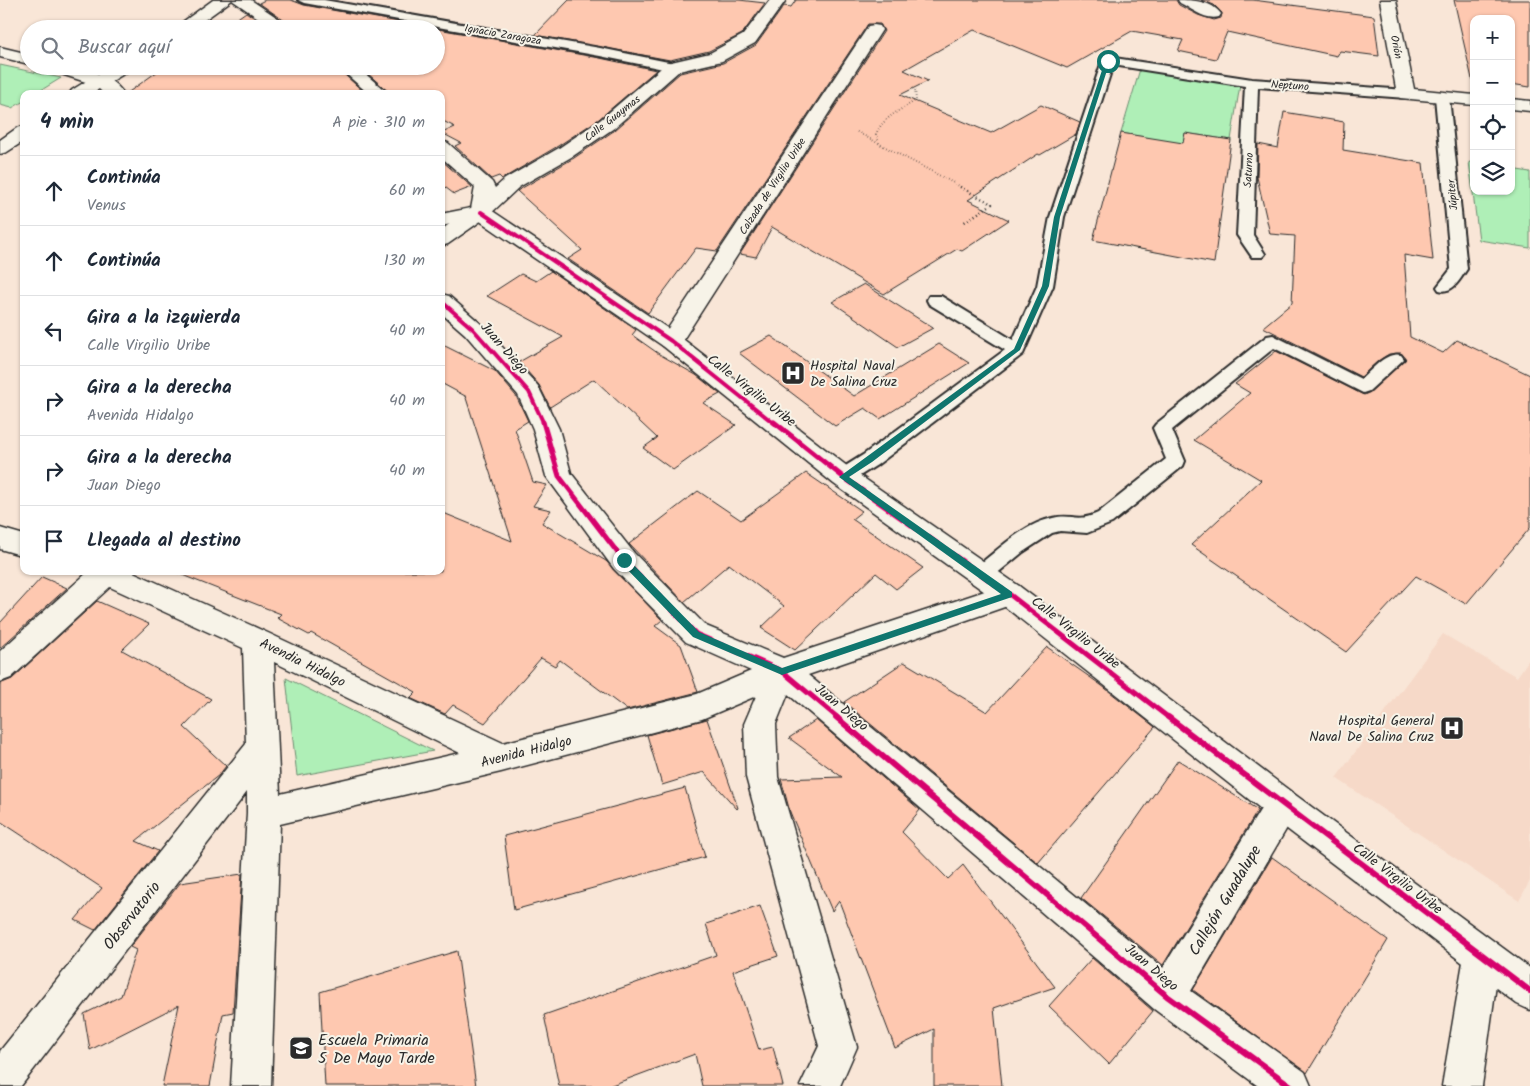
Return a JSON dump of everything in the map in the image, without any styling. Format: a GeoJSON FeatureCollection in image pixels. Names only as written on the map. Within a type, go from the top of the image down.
{"type":"FeatureCollection","features":[{"type":"Feature","properties":{"kind":"street"},"geometry":{"type":"LineString","coordinates":[[194,20],[224,0]]}},
{"type":"Feature","properties":{"kind":"street"},"geometry":{"type":"LineString","coordinates":[[240,0],[272,20]]}},
{"type":"Feature","properties":{"kind":"street","name":"Calle Guaymas"},"geometry":{"type":"LineString","coordinates":[[445,237],[481,212],[512,183],[566,152],[607,124],[673,67],[703,61],[737,47],[749,39],[778,0]]}},
{"type":"Feature","properties":{"kind":"street"},"geometry":{"type":"LineString","coordinates":[[1186,0],[1213,14]]}},
{"type":"Feature","properties":{"kind":"street","name":"Orión"},"geometry":{"type":"LineString","coordinates":[[1388,0],[1406,94]]}},
{"type":"Feature","properties":{"kind":"street","name":"Calzada de Virgilio Uribe"},"geometry":{"type":"LineString","coordinates":[[671,340],[874,30]]}},
{"type":"Feature","properties":{"kind":"street"},"geometry":{"type":"LineString","coordinates":[[0,52],[20,57]]}},
{"type":"Feature","properties":{"kind":"street"},"geometry":{"type":"LineString","coordinates":[[83,75],[101,81],[111,90]]}},
{"type":"Feature","properties":{"kind":"street"},"geometry":{"type":"LineString","coordinates":[[85,90],[110,75]]}},
{"type":"Feature","properties":{"kind":"street"},"geometry":{"type":"LineString","coordinates":[[356,75],[375,90]]}},
{"type":"Feature","properties":{"kind":"street","name":"Neptuno"},"geometry":{"type":"LineString","coordinates":[[1406,94],[1470,100]]}},
{"type":"Feature","properties":{"kind":"street"},"geometry":{"type":"LineString","coordinates":[[1515,104],[1530,106]]}},
{"type":"Feature","properties":{"kind":"street"},"geometry":{"type":"LineString","coordinates":[[0,148],[14,128]]}},
{"type":"Feature","properties":{"kind":"street"},"geometry":{"type":"LineString","coordinates":[[445,151],[485,186],[481,212],[445,219]]}},
{"type":"Feature","properties":{"kind":"street","name":"Calle Virgilio Uribe"},"geometry":{"type":"LineString","coordinates":[[481,212],[671,340],[843,477],[1009,594],[1282,805],[1530,991]]}},
{"type":"Feature","properties":{"kind":"street","name":"Juan Diego"},"geometry":{"type":"LineString","coordinates":[[445,304],[474,329],[529,392],[546,429],[559,476],[624,560],[696,634],[782,672],[1167,996],[1291,1086]]}},
{"type":"Feature","properties":{"kind":"street"},"geometry":{"type":"LineString","coordinates":[[0,538],[20,545]]}},
{"type":"Feature","properties":{"kind":"street"},"geometry":{"type":"LineString","coordinates":[[0,669],[103,575]]}},
{"type":"Feature","properties":{"kind":"street","name":"Avendia Hidalgo"},"geometry":{"type":"LineString","coordinates":[[113,575],[258,641],[501,758]]}},
{"type":"Feature","properties":{"kind":"street","name":"Avenida Hidalgo"},"geometry":{"type":"LineString","coordinates":[[264,813],[501,758],[702,706],[782,672],[1009,594]]}},
{"type":"Feature","properties":{"kind":"street"},"geometry":{"type":"LineString","coordinates":[[251,1086],[264,813],[258,641]]}},
{"type":"Feature","properties":{"kind":"street"},"geometry":{"type":"LineString","coordinates":[[782,672],[760,724],[762,777],[838,1046],[820,1086]]}},
{"type":"Feature","properties":{"kind":"street","name":"Observatorio"},"geometry":{"type":"LineString","coordinates":[[0,1082],[262,748]]}},
{"type":"Feature","properties":{"kind":"street","name":"Callejón Guadalupe"},"geometry":{"type":"LineString","coordinates":[[1167,996],[1282,805]]}},
{"type":"Feature","properties":{"kind":"street"},"geometry":{"type":"LineString","coordinates":[[1462,1086],[1482,956]]}},
{"type":"Feature","properties":{"kind":"lane","name":"Ignacio Zaragoza"},"geometry":{"type":"LineString","coordinates":[[304,0],[419,20]]}},
{"type":"Feature","properties":{"kind":"lane","name":"Ignacio Zaragoza"},"geometry":{"type":"LineString","coordinates":[[445,25],[591,50],[673,67]]}},
{"type":"Feature","properties":{"kind":"lane","name":"Neptuno"},"geometry":{"type":"LineString","coordinates":[[1017,350],[1045,286],[1057,217],[1108,61],[1252,83],[1406,94]]}},
{"type":"Feature","properties":{"kind":"lane","name":"Saturno"},"geometry":{"type":"LineString","coordinates":[[1252,83],[1245,235],[1257,254]]}},
{"type":"Feature","properties":{"kind":"lane","name":"Júpiter"},"geometry":{"type":"LineString","coordinates":[[1442,98],[1459,269],[1445,287]]}},
{"type":"Feature","properties":{"kind":"lane"},"geometry":{"type":"LineString","coordinates":[[843,477],[870,460],[1017,350],[935,300]]}},
{"type":"Feature","properties":{"kind":"lane"},"geometry":{"type":"LineString","coordinates":[[982,574],[1003,557],[1052,525],[1084,526],[1094,524],[1105,518],[1176,460],[1162,428],[1273,340],[1363,387],[1395,359]]}},
{"type":"Feature","properties":{"kind":"path"},"geometry":{"type":"LineString","coordinates":[[880,144],[876,134],[883,119],[916,100],[915,89]]}},
{"type":"Feature","properties":{"kind":"path"},"geometry":{"type":"LineString","coordinates":[[857,132],[992,204],[963,223]]}},
{"type":"Feature","properties":{"kind":"shaded area","name":"Hospital General Naval De Salina Cruz"},"geometry":{"type":"Polygon","coordinates":[[[1443,634],[1517,677],[1530,658],[1530,881],[1519,901],[1336,778],[1443,634]]]}},
{"type":"Feature","properties":{"kind":"green space"},"geometry":{"type":"Polygon","coordinates":[[[0,65],[20,69],[20,75],[47,75],[61,78],[42,90],[20,90],[20,103],[12,108],[0,105],[0,65]]]}},
{"type":"Feature","properties":{"kind":"green space"},"geometry":{"type":"Polygon","coordinates":[[[1140,69],[1240,85],[1231,140],[1185,133],[1163,253],[1125,246],[1150,138],[1121,133],[1140,69]]]}},
{"type":"Feature","properties":{"kind":"green space"},"geometry":{"type":"Polygon","coordinates":[[[1515,170],[1530,172],[1530,248],[1479,240],[1473,195],[1515,195],[1515,170]]]}},
{"type":"Feature","properties":{"kind":"green space"},"geometry":{"type":"Polygon","coordinates":[[[286,678],[433,751],[297,776],[286,678]]]}},
{"type":"Feature","properties":{"kind":"building"},"geometry":{"type":"Polygon","coordinates":[[[265,0],[291,0],[304,5],[388,20],[283,20],[259,3],[265,0]]]}},
{"type":"Feature","properties":{"kind":"building"},"geometry":{"type":"Polygon","coordinates":[[[569,0],[739,0],[765,3],[742,34],[709,51],[670,60],[535,35],[569,0]]]}},
{"type":"Feature","properties":{"kind":"building"},"geometry":{"type":"Polygon","coordinates":[[[796,0],[1176,0],[1179,5],[1198,15],[1214,20],[1221,18],[1222,13],[1214,5],[1201,0],[1253,0],[1374,16],[1379,56],[1340,51],[1337,56],[1227,32],[1216,59],[1178,51],[1183,40],[1132,31],[1067,68],[974,30],[904,70],[928,81],[900,95],[991,133],[1041,105],[1080,122],[1076,134],[1040,155],[1038,154],[968,200],[1009,220],[962,251],[957,249],[884,294],[772,227],[756,257],[740,254],[884,31],[880,24],[868,24],[717,251],[696,248],[648,313],[568,259],[582,250],[517,191],[574,158],[615,130],[680,73],[723,63],[756,45],[784,6],[791,7],[796,0]]]}},
{"type":"Feature","properties":{"kind":"building"},"geometry":{"type":"Polygon","coordinates":[[[1454,0],[1530,0],[1530,87],[1515,85],[1515,15],[1470,15],[1470,70],[1454,0]]]}},
{"type":"Feature","properties":{"kind":"building"},"geometry":{"type":"Polygon","coordinates":[[[246,12],[257,20],[235,20],[246,12]]]}},
{"type":"Feature","properties":{"kind":"building"},"geometry":{"type":"Polygon","coordinates":[[[445,30],[656,70],[599,119],[502,179],[499,176],[491,179],[455,146],[461,143],[445,135],[445,132],[455,127],[445,122],[445,90],[386,90],[369,75],[445,75],[445,30]]]}},
{"type":"Feature","properties":{"kind":"building"},"geometry":{"type":"Polygon","coordinates":[[[152,75],[345,75],[362,90],[132,90],[152,75]]]}},
{"type":"Feature","properties":{"kind":"building"},"geometry":{"type":"Polygon","coordinates":[[[1284,112],[1344,122],[1343,150],[1423,163],[1433,260],[1404,255],[1410,337],[1443,353],[1457,340],[1530,375],[1530,528],[1466,604],[1416,576],[1346,652],[1191,545],[1261,480],[1194,440],[1250,393],[1235,384],[1276,351],[1364,395],[1370,392],[1406,359],[1401,353],[1389,354],[1378,361],[1361,377],[1263,327],[1292,303],[1295,236],[1270,234],[1257,177],[1258,144],[1278,148],[1284,112]]]}},
{"type":"Feature","properties":{"kind":"building"},"geometry":{"type":"Polygon","coordinates":[[[1121,133],[1183,143],[1185,133],[1231,140],[1214,263],[1093,240],[1121,133]]]}},
{"type":"Feature","properties":{"kind":"building"},"geometry":{"type":"Polygon","coordinates":[[[445,163],[472,187],[454,194],[445,187],[445,163]]]}},
{"type":"Feature","properties":{"kind":"building"},"geometry":{"type":"Polygon","coordinates":[[[551,271],[636,330],[632,335],[659,354],[696,375],[720,394],[703,403],[736,425],[673,470],[643,448],[657,438],[594,379],[550,407],[539,385],[519,362],[563,337],[487,296],[521,274],[536,281],[551,271]]]}},
{"type":"Feature","properties":{"kind":"building"},"geometry":{"type":"Polygon","coordinates":[[[864,284],[933,328],[898,347],[832,302],[864,284]]]}},
{"type":"Feature","properties":{"kind":"building"},"geometry":{"type":"Polygon","coordinates":[[[771,336],[854,396],[939,344],[969,363],[880,419],[865,408],[835,426],[739,353],[771,336]]]}},
{"type":"Feature","properties":{"kind":"building"},"geometry":{"type":"Polygon","coordinates":[[[445,346],[495,371],[516,396],[528,421],[515,429],[533,482],[547,485],[533,506],[551,510],[542,523],[606,561],[662,620],[655,626],[681,645],[698,692],[627,710],[560,660],[555,666],[541,658],[485,723],[453,705],[445,714],[410,698],[416,692],[311,633],[309,635],[277,618],[281,614],[182,575],[445,575],[445,514],[512,541],[467,397],[445,385],[445,346]]]}},
{"type":"Feature","properties":{"kind":"building"},"geometry":{"type":"Polygon","coordinates":[[[806,473],[862,511],[852,519],[923,568],[896,589],[876,573],[795,650],[761,628],[784,606],[729,564],[684,602],[629,544],[698,491],[741,520],[806,473]]]}},
{"type":"Feature","properties":{"kind":"building"},"geometry":{"type":"Polygon","coordinates":[[[42,577],[67,588],[0,648],[0,623],[42,577]]]}},
{"type":"Feature","properties":{"kind":"building"},"geometry":{"type":"Polygon","coordinates":[[[97,601],[149,624],[122,650],[211,699],[184,727],[226,766],[219,775],[136,841],[158,851],[95,930],[75,920],[102,888],[0,821],[0,684],[12,679],[97,601]]]}},
{"type":"Feature","properties":{"kind":"building"},"geometry":{"type":"Polygon","coordinates":[[[1047,647],[1101,685],[1155,727],[1038,863],[844,702],[904,662],[987,712],[1047,647]]]}},
{"type":"Feature","properties":{"kind":"building"},"geometry":{"type":"Polygon","coordinates":[[[707,719],[737,809],[704,772],[662,785],[647,735],[707,719]]]}},
{"type":"Feature","properties":{"kind":"building"},"geometry":{"type":"Polygon","coordinates":[[[816,720],[920,810],[902,832],[948,879],[963,865],[1055,987],[994,1008],[1002,1086],[934,1086],[934,1029],[895,1048],[839,901],[832,911],[790,812],[781,779],[842,777],[789,738],[816,720]]]}},
{"type":"Feature","properties":{"kind":"building"},"geometry":{"type":"Polygon","coordinates":[[[1178,760],[1258,810],[1163,965],[1081,898],[1178,760]]]}},
{"type":"Feature","properties":{"kind":"building"},"geometry":{"type":"Polygon","coordinates":[[[685,788],[705,857],[514,910],[504,836],[685,788]]]}},
{"type":"Feature","properties":{"kind":"building"},"geometry":{"type":"Polygon","coordinates":[[[1272,857],[1388,940],[1307,1073],[1193,990],[1272,857]]]}},
{"type":"Feature","properties":{"kind":"building"},"geometry":{"type":"Polygon","coordinates":[[[242,874],[233,1012],[223,1014],[210,1086],[162,1086],[179,1005],[90,1050],[84,1014],[121,996],[136,950],[130,947],[180,883],[242,874]]]}},
{"type":"Feature","properties":{"kind":"building"},"geometry":{"type":"Polygon","coordinates":[[[760,906],[778,956],[733,971],[759,1050],[773,1047],[783,1086],[702,1086],[695,1054],[609,1086],[559,1086],[544,1015],[716,955],[706,924],[760,906]]]}},
{"type":"Feature","properties":{"kind":"building"},"geometry":{"type":"Polygon","coordinates":[[[457,951],[476,1086],[325,1086],[320,992],[457,951]]]}},
{"type":"Feature","properties":{"kind":"building"},"geometry":{"type":"Polygon","coordinates":[[[1092,958],[1153,1011],[1109,1064],[1049,1006],[1092,958]]]}},
{"type":"Feature","properties":{"kind":"cycle path"},"geometry":{"type":"LineString","coordinates":[[481,212],[671,341],[843,477],[1009,594],[1282,805],[1530,991]]}},
{"type":"Feature","properties":{"kind":"cycle path"},"geometry":{"type":"LineString","coordinates":[[445,304],[473,329],[529,392],[546,429],[559,476],[624,561],[696,634],[782,671],[1167,996],[1291,1086]]}},
{"type":"Feature","properties":{"kind":"place","name":"Hospital Naval De Salina Cruz"},"geometry":{"type":"Point","coordinates":[793,373]}},
{"type":"Feature","properties":{"kind":"place","name":"Hospital General Naval De Salina Cruz"},"geometry":{"type":"Point","coordinates":[1452,728]}},
{"type":"Feature","properties":{"kind":"place","name":"Escuela Primaria 5 De Mayo Tarde"},"geometry":{"type":"Point","coordinates":[301,1048]}},
{"type":"Feature","properties":{"kind":"route"},"geometry":{"type":"LineString","coordinates":[[624,560],[696,634],[782,672],[1009,594],[843,477],[870,460],[1017,350],[1045,286],[1057,217],[1108,61]]}}]}
